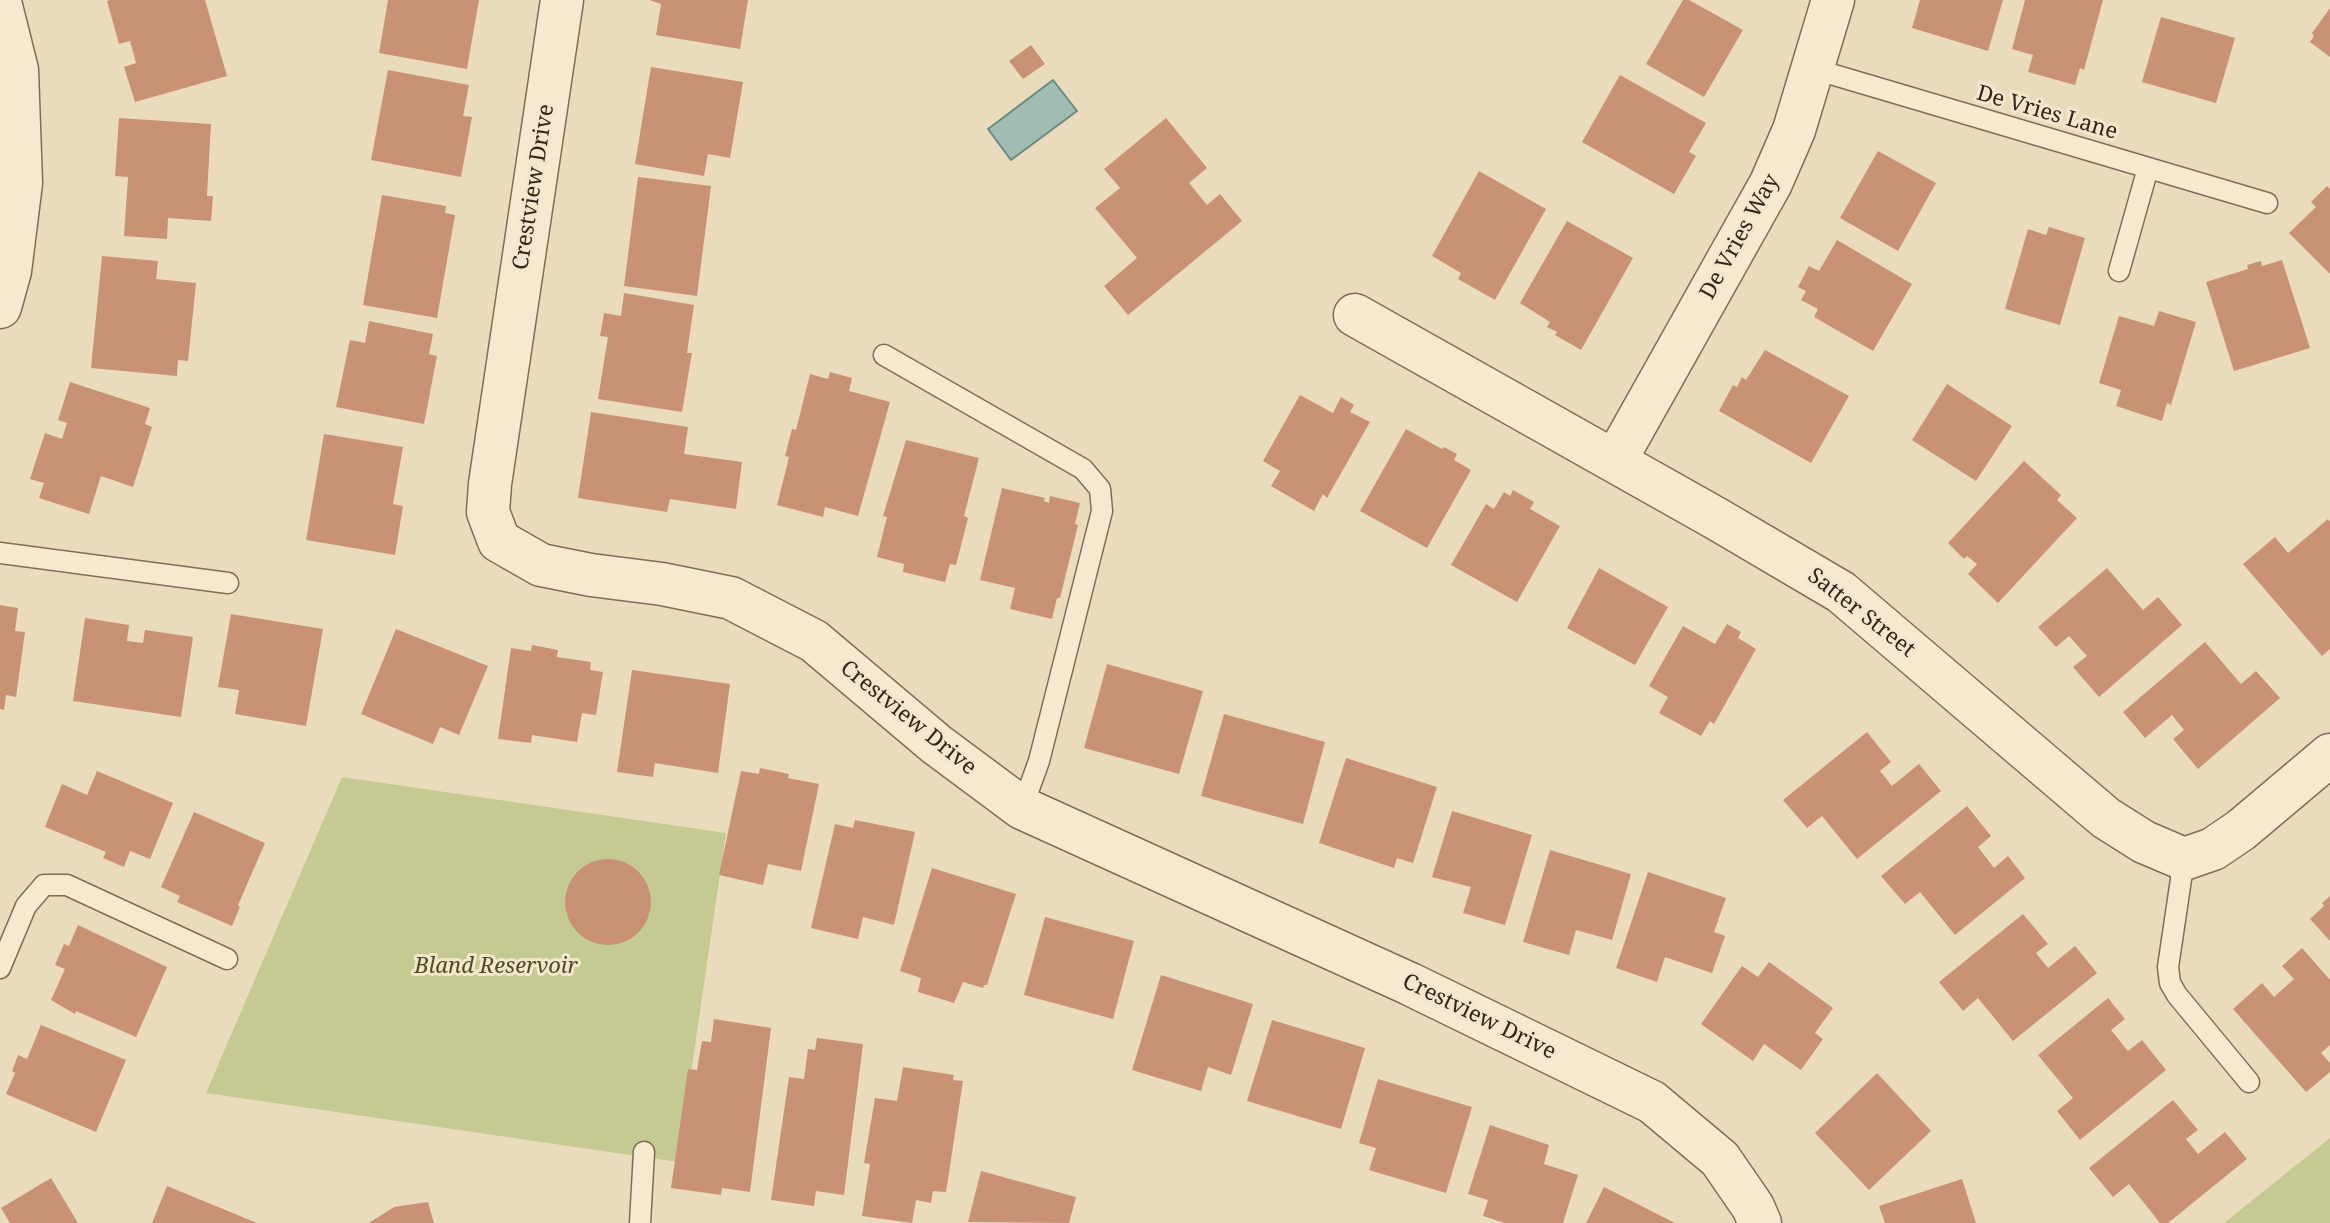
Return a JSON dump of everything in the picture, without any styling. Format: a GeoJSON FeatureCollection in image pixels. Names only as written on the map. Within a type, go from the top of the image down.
{"type":"FeatureCollection","features":[{"type":"Feature","properties":{"kind":"street","name":"Crestview Drive"},"geometry":{"type":"LineString","coordinates":[[562,0],[490,484],[488,512],[499,541],[541,565],[731,598],[814,641],[936,744],[1022,808],[1410,984],[1652,1102],[1720,1159],[1753,1207],[1760,1223]]}},
{"type":"Feature","properties":{"kind":"street","name":"De Vries Way"},"geometry":{"type":"LineString","coordinates":[[1615,461],[1771,183],[1794,130],[1833,0]]}},
{"type":"Feature","properties":{"kind":"street"},"geometry":{"type":"LineString","coordinates":[[0,2],[17,70],[21,183],[10,271],[0,307]]}},
{"type":"Feature","properties":{"kind":"street","name":"Satter Street"},"geometry":{"type":"LineString","coordinates":[[1355,315],[1841,592],[2106,818],[2144,842],[2184,859]]}},
{"type":"Feature","properties":{"kind":"street"},"geometry":{"type":"LineString","coordinates":[[2184,859],[2213,849],[2241,830],[2330,755]]}},
{"type":"Feature","properties":{"kind":"lane","name":"De Vries Lane"},"geometry":{"type":"LineString","coordinates":[[1814,69],[2267,203]]}},
{"type":"Feature","properties":{"kind":"lane"},"geometry":{"type":"LineString","coordinates":[[2119,271],[2148,168]]}},
{"type":"Feature","properties":{"kind":"lane"},"geometry":{"type":"LineString","coordinates":[[884,355],[1083,469],[1100,489],[1102,511],[1039,761],[1022,808]]}},
{"type":"Feature","properties":{"kind":"lane"},"geometry":{"type":"LineString","coordinates":[[0,553],[228,583]]}},
{"type":"Feature","properties":{"kind":"lane"},"geometry":{"type":"LineString","coordinates":[[2184,859],[2168,967],[2170,983],[2249,1082]]}},
{"type":"Feature","properties":{"kind":"lane"},"geometry":{"type":"LineString","coordinates":[[0,968],[26,906],[44,885],[67,885],[227,959]]}},
{"type":"Feature","properties":{"kind":"lane"},"geometry":{"type":"LineString","coordinates":[[640,1223],[644,1152]]}},
{"type":"Feature","properties":{"kind":"green space","name":"Bland Reservoir"},"geometry":{"type":"Polygon","coordinates":[[[342,777],[726,833],[678,1162],[206,1093],[342,777]]]}},
{"type":"Feature","properties":{"kind":"green space"},"geometry":{"type":"Polygon","coordinates":[[[2330,1138],[2330,1223],[2224,1223],[2330,1138]]]}},
{"type":"Feature","properties":{"kind":"water"},"geometry":{"type":"Polygon","coordinates":[[[1053,80],[1077,111],[1011,160],[988,129],[1053,80]]]}},
{"type":"Feature","properties":{"kind":"building"},"geometry":{"type":"Polygon","coordinates":[[[205,0],[227,76],[135,102],[124,67],[136,63],[130,41],[119,44],[107,1],[205,0]]]}},
{"type":"Feature","properties":{"kind":"building"},"geometry":{"type":"Polygon","coordinates":[[[388,0],[479,0],[467,69],[379,53],[388,0]]]}},
{"type":"Feature","properties":{"kind":"building"},"geometry":{"type":"Polygon","coordinates":[[[649,0],[748,0],[740,49],[656,35],[661,4],[649,0]]]}},
{"type":"Feature","properties":{"kind":"building"},"geometry":{"type":"Polygon","coordinates":[[[1683,0],[1689,0],[1743,30],[1704,97],[1646,64],[1683,0]]]}},
{"type":"Feature","properties":{"kind":"building"},"geometry":{"type":"Polygon","coordinates":[[[1920,0],[2003,0],[1988,51],[1912,28],[1920,0]]]}},
{"type":"Feature","properties":{"kind":"building"},"geometry":{"type":"Polygon","coordinates":[[[2025,0],[2103,0],[2084,70],[2080,68],[2075,85],[2028,72],[2033,55],[2012,49],[2025,0]]]}},
{"type":"Feature","properties":{"kind":"building"},"geometry":{"type":"Polygon","coordinates":[[[2330,8],[2330,57],[2310,42],[2314,36],[2312,33],[2330,8]]]}},
{"type":"Feature","properties":{"kind":"building"},"geometry":{"type":"Polygon","coordinates":[[[2161,17],[2235,38],[2216,103],[2142,82],[2161,17]]]}},
{"type":"Feature","properties":{"kind":"building"},"geometry":{"type":"Polygon","coordinates":[[[1031,45],[1045,64],[1023,79],[1009,61],[1031,45]]]}},
{"type":"Feature","properties":{"kind":"building"},"geometry":{"type":"Polygon","coordinates":[[[651,67],[743,82],[730,158],[708,154],[704,176],[635,164],[651,67]]]}},
{"type":"Feature","properties":{"kind":"building"},"geometry":{"type":"Polygon","coordinates":[[[388,70],[469,85],[463,116],[472,117],[461,177],[371,160],[388,70]]]}},
{"type":"Feature","properties":{"kind":"building"},"geometry":{"type":"Polygon","coordinates":[[[1620,75],[1706,123],[1689,152],[1696,156],[1674,194],[1582,142],[1620,75]]]}},
{"type":"Feature","properties":{"kind":"building"},"geometry":{"type":"Polygon","coordinates":[[[119,118],[211,124],[207,196],[213,196],[211,221],[168,218],[167,239],[124,236],[128,177],[115,176],[119,118]]]}},
{"type":"Feature","properties":{"kind":"building"},"geometry":{"type":"Polygon","coordinates":[[[1166,118],[1207,168],[1189,183],[1207,205],[1220,194],[1242,221],[1128,315],[1104,286],[1137,258],[1095,208],[1120,188],[1104,169],[1166,118]]]}},
{"type":"Feature","properties":{"kind":"building"},"geometry":{"type":"Polygon","coordinates":[[[1878,151],[1936,183],[1898,251],[1840,218],[1878,151]]]}},
{"type":"Feature","properties":{"kind":"building"},"geometry":{"type":"Polygon","coordinates":[[[1479,171],[1546,209],[1495,300],[1458,279],[1461,273],[1432,256],[1479,171]]]}},
{"type":"Feature","properties":{"kind":"building"},"geometry":{"type":"Polygon","coordinates":[[[638,177],[711,186],[697,296],[624,286],[638,177]]]}},
{"type":"Feature","properties":{"kind":"building"},"geometry":{"type":"Polygon","coordinates":[[[2327,186],[2330,189],[2330,274],[2289,233],[2316,207],[2311,202],[2327,186]]]}},
{"type":"Feature","properties":{"kind":"building"},"geometry":{"type":"Polygon","coordinates":[[[382,195],[446,206],[445,213],[455,215],[437,318],[363,305],[382,195]]]}},
{"type":"Feature","properties":{"kind":"building"},"geometry":{"type":"Polygon","coordinates":[[[1567,221],[1633,258],[1581,350],[1555,335],[1557,332],[1547,327],[1550,322],[1520,303],[1567,221]]]}},
{"type":"Feature","properties":{"kind":"building"},"geometry":{"type":"Polygon","coordinates":[[[2049,227],[2085,238],[2060,325],[2005,309],[2028,229],[2046,235],[2049,227]]]}},
{"type":"Feature","properties":{"kind":"building"},"geometry":{"type":"Polygon","coordinates":[[[1837,240],[1912,284],[1873,351],[1814,317],[1818,309],[1801,300],[1806,291],[1798,287],[1809,266],[1819,271],[1837,240]]]}},
{"type":"Feature","properties":{"kind":"building"},"geometry":{"type":"Polygon","coordinates":[[[102,256],[158,261],[156,279],[196,283],[188,361],[178,360],[177,376],[91,368],[102,256]]]}},
{"type":"Feature","properties":{"kind":"building"},"geometry":{"type":"Polygon","coordinates":[[[2282,260],[2310,348],[2234,371],[2206,282],[2248,269],[2247,265],[2261,261],[2262,266],[2282,260]]]}},
{"type":"Feature","properties":{"kind":"building"},"geometry":{"type":"Polygon","coordinates":[[[624,293],[694,305],[687,353],[692,353],[682,412],[598,399],[608,337],[600,336],[604,313],[621,316],[624,293]]]}},
{"type":"Feature","properties":{"kind":"building"},"geometry":{"type":"Polygon","coordinates":[[[2159,311],[2196,322],[2171,405],[2167,403],[2162,421],[2116,406],[2121,390],[2099,383],[2119,316],[2154,326],[2159,311]]]}},
{"type":"Feature","properties":{"kind":"building"},"geometry":{"type":"Polygon","coordinates":[[[369,321],[433,334],[429,354],[437,356],[424,424],[336,407],[350,340],[365,343],[369,321]]]}},
{"type":"Feature","properties":{"kind":"building"},"geometry":{"type":"Polygon","coordinates":[[[1765,350],[1849,396],[1811,463],[1719,411],[1733,385],[1737,387],[1742,377],[1746,380],[1765,350]]]}},
{"type":"Feature","properties":{"kind":"building"},"geometry":{"type":"Polygon","coordinates":[[[830,372],[852,378],[849,391],[890,402],[858,516],[825,507],[823,517],[777,505],[789,457],[785,456],[792,429],[796,430],[810,374],[828,379],[830,372]]]}},
{"type":"Feature","properties":{"kind":"building"},"geometry":{"type":"Polygon","coordinates":[[[70,382],[150,408],[145,424],[152,427],[133,487],[101,476],[89,514],[39,498],[44,483],[30,479],[45,433],[62,439],[67,423],[58,420],[70,382]]]}},
{"type":"Feature","properties":{"kind":"building"},"geometry":{"type":"Polygon","coordinates":[[[1947,384],[2012,426],[1976,481],[1912,440],[1947,384]]]}},
{"type":"Feature","properties":{"kind":"building"},"geometry":{"type":"Polygon","coordinates":[[[1300,395],[1333,413],[1341,397],[1354,405],[1350,412],[1370,422],[1327,498],[1323,494],[1314,511],[1271,486],[1280,471],[1263,461],[1300,395]]]}},
{"type":"Feature","properties":{"kind":"building"},"geometry":{"type":"Polygon","coordinates":[[[591,412],[688,427],[684,454],[742,462],[736,509],[670,499],[667,512],[578,498],[591,412]]]}},
{"type":"Feature","properties":{"kind":"building"},"geometry":{"type":"Polygon","coordinates":[[[1406,429],[1457,454],[1454,460],[1471,470],[1427,548],[1360,511],[1406,429]]]}},
{"type":"Feature","properties":{"kind":"building"},"geometry":{"type":"Polygon","coordinates":[[[324,434],[403,447],[393,504],[403,506],[395,555],[306,540],[324,434]]]}},
{"type":"Feature","properties":{"kind":"building"},"geometry":{"type":"Polygon","coordinates":[[[906,440],[979,458],[964,516],[968,518],[956,565],[950,564],[945,582],[903,572],[904,564],[877,557],[887,517],[883,516],[906,440]]]}},
{"type":"Feature","properties":{"kind":"building"},"geometry":{"type":"Polygon","coordinates":[[[2024,461],[2061,495],[2057,500],[2077,518],[1998,603],[1968,574],[1977,564],[1967,556],[1964,559],[1948,543],[2024,461]]]}},
{"type":"Feature","properties":{"kind":"building"},"geometry":{"type":"Polygon","coordinates":[[[1002,488],[1045,498],[1044,501],[1049,503],[1050,496],[1080,503],[1075,524],[1078,525],[1052,619],[1010,609],[1015,588],[980,580],[1002,488]]]}},
{"type":"Feature","properties":{"kind":"building"},"geometry":{"type":"Polygon","coordinates":[[[1513,490],[1534,502],[1530,509],[1560,526],[1517,602],[1451,565],[1486,504],[1494,509],[1504,492],[1510,496],[1513,490]]]}},
{"type":"Feature","properties":{"kind":"building"},"geometry":{"type":"Polygon","coordinates":[[[2328,519],[2330,649],[2322,656],[2243,564],[2275,537],[2288,553],[2328,519]]]}},
{"type":"Feature","properties":{"kind":"building"},"geometry":{"type":"Polygon","coordinates":[[[1599,568],[1668,607],[1635,665],[1567,628],[1599,568]]]}},
{"type":"Feature","properties":{"kind":"building"},"geometry":{"type":"Polygon","coordinates":[[[2107,568],[2143,610],[2158,597],[2182,625],[2099,697],[2073,667],[2087,656],[2069,636],[2056,647],[2038,627],[2107,568]]]}},
{"type":"Feature","properties":{"kind":"building"},"geometry":{"type":"Polygon","coordinates":[[[0,605],[18,608],[15,631],[25,632],[16,697],[6,695],[4,710],[0,709],[0,605]]]}},
{"type":"Feature","properties":{"kind":"building"},"geometry":{"type":"Polygon","coordinates":[[[231,614],[323,629],[306,726],[235,714],[239,690],[218,687],[231,614]]]}},
{"type":"Feature","properties":{"kind":"building"},"geometry":{"type":"Polygon","coordinates":[[[85,618],[129,625],[127,641],[143,643],[145,630],[193,637],[181,717],[73,701],[85,618]]]}},
{"type":"Feature","properties":{"kind":"building"},"geometry":{"type":"Polygon","coordinates":[[[1727,624],[1741,632],[1738,638],[1756,649],[1714,724],[1710,721],[1701,736],[1659,713],[1668,697],[1649,686],[1683,626],[1715,644],[1727,624]]]}},
{"type":"Feature","properties":{"kind":"building"},"geometry":{"type":"Polygon","coordinates":[[[396,629],[488,666],[459,735],[440,727],[433,744],[361,714],[396,629]]]}},
{"type":"Feature","properties":{"kind":"building"},"geometry":{"type":"Polygon","coordinates":[[[2205,642],[2241,684],[2256,671],[2280,698],[2198,769],[2173,739],[2184,730],[2172,715],[2145,738],[2123,712],[2205,642]]]}},
{"type":"Feature","properties":{"kind":"building"},"geometry":{"type":"Polygon","coordinates":[[[532,645],[558,650],[557,657],[591,662],[590,670],[603,672],[596,715],[582,713],[577,742],[532,735],[531,743],[498,739],[511,648],[531,651],[532,645]]]}},
{"type":"Feature","properties":{"kind":"building"},"geometry":{"type":"Polygon","coordinates":[[[1107,664],[1203,691],[1179,774],[1084,748],[1107,664]]]}},
{"type":"Feature","properties":{"kind":"building"},"geometry":{"type":"Polygon","coordinates":[[[632,670],[730,684],[718,773],[655,763],[653,777],[617,772],[632,670]]]}},
{"type":"Feature","properties":{"kind":"building"},"geometry":{"type":"Polygon","coordinates":[[[1224,714],[1325,742],[1303,824],[1201,796],[1224,714]]]}},
{"type":"Feature","properties":{"kind":"building"},"geometry":{"type":"Polygon","coordinates":[[[1867,732],[1891,762],[1880,771],[1892,786],[1919,764],[1941,791],[1857,859],[1822,816],[1807,828],[1783,800],[1867,732]]]}},
{"type":"Feature","properties":{"kind":"building"},"geometry":{"type":"Polygon","coordinates":[[[1346,758],[1437,787],[1413,863],[1397,858],[1394,868],[1319,843],[1346,758]]]}},
{"type":"Feature","properties":{"kind":"building"},"geometry":{"type":"Polygon","coordinates":[[[760,768],[819,784],[801,871],[768,864],[763,885],[719,875],[741,771],[759,774],[760,768]]]}},
{"type":"Feature","properties":{"kind":"building"},"geometry":{"type":"Polygon","coordinates":[[[97,771],[173,803],[150,859],[130,851],[124,867],[103,858],[106,852],[45,827],[62,784],[87,795],[97,771]]]}},
{"type":"Feature","properties":{"kind":"building"},"geometry":{"type":"Polygon","coordinates":[[[1967,806],[1991,836],[1978,847],[1994,868],[2008,856],[2025,878],[1955,935],[1920,892],[1905,904],[1881,876],[1967,806]]]}},
{"type":"Feature","properties":{"kind":"building"},"geometry":{"type":"Polygon","coordinates":[[[1452,811],[1532,835],[1505,925],[1463,913],[1471,887],[1432,877],[1452,811]]]}},
{"type":"Feature","properties":{"kind":"building"},"geometry":{"type":"Polygon","coordinates":[[[194,812],[265,843],[232,926],[177,902],[180,896],[161,887],[194,812]]]}},
{"type":"Feature","properties":{"kind":"building"},"geometry":{"type":"Polygon","coordinates":[[[855,820],[915,832],[894,925],[863,917],[858,939],[811,928],[835,824],[853,828],[855,820]]]}},
{"type":"Feature","properties":{"kind":"building"},"geometry":{"type":"Polygon","coordinates":[[[1550,850],[1631,874],[1612,940],[1576,930],[1569,955],[1523,942],[1550,850]]]}},
{"type":"Feature","properties":{"kind":"building"},"geometry":{"type":"Polygon","coordinates":[[[608,859],[632,866],[644,878],[651,902],[644,926],[632,938],[608,945],[584,938],[572,926],[565,902],[572,878],[584,866],[608,859]]]}},
{"type":"Feature","properties":{"kind":"building"},"geometry":{"type":"Polygon","coordinates":[[[932,868],[1016,894],[987,985],[983,988],[963,982],[954,1003],[918,992],[921,978],[900,971],[932,868]]]}},
{"type":"Feature","properties":{"kind":"building"},"geometry":{"type":"Polygon","coordinates":[[[1648,872],[1726,898],[1714,932],[1725,936],[1712,973],[1665,957],[1657,982],[1616,968],[1648,872]]]}},
{"type":"Feature","properties":{"kind":"building"},"geometry":{"type":"Polygon","coordinates":[[[2330,896],[2330,941],[2310,919],[2330,896]]]}},
{"type":"Feature","properties":{"kind":"building"},"geometry":{"type":"Polygon","coordinates":[[[2023,914],[2048,944],[2036,953],[2048,968],[2075,946],[2097,973],[2013,1041],[1978,998],[1963,1011],[1939,982],[2023,914]]]}},
{"type":"Feature","properties":{"kind":"building"},"geometry":{"type":"Polygon","coordinates":[[[1045,917],[1134,941],[1113,1019],[1024,995],[1045,917]]]}},
{"type":"Feature","properties":{"kind":"building"},"geometry":{"type":"Polygon","coordinates":[[[78,925],[167,967],[136,1037],[76,1011],[75,1014],[51,1000],[65,969],[55,965],[64,944],[69,946],[78,925]]]}},
{"type":"Feature","properties":{"kind":"building"},"geometry":{"type":"Polygon","coordinates":[[[2302,948],[2330,980],[2330,1045],[2321,1053],[2330,1063],[2330,1072],[2306,1092],[2233,1009],[2262,983],[2274,997],[2294,979],[2282,966],[2302,948]]]}},
{"type":"Feature","properties":{"kind":"building"},"geometry":{"type":"Polygon","coordinates":[[[1769,962],[1833,1008],[1815,1033],[1823,1039],[1801,1070],[1764,1044],[1753,1061],[1701,1024],[1742,966],[1758,977],[1769,962]]]}},
{"type":"Feature","properties":{"kind":"building"},"geometry":{"type":"Polygon","coordinates":[[[1161,975],[1253,1004],[1231,1075],[1208,1067],[1201,1091],[1132,1070],[1161,975]]]}},
{"type":"Feature","properties":{"kind":"building"},"geometry":{"type":"Polygon","coordinates":[[[2108,998],[2125,1019],[2111,1030],[2128,1051],[2142,1040],[2166,1070],[2080,1140],[2057,1111],[2073,1098],[2038,1055],[2108,998]]]}},
{"type":"Feature","properties":{"kind":"building"},"geometry":{"type":"Polygon","coordinates":[[[714,1019],[771,1028],[750,1192],[722,1188],[721,1195],[671,1188],[688,1069],[697,1070],[702,1041],[711,1042],[714,1019]]]}},
{"type":"Feature","properties":{"kind":"building"},"geometry":{"type":"Polygon","coordinates":[[[1272,1020],[1365,1048],[1341,1129],[1247,1101],[1272,1020]]]}},
{"type":"Feature","properties":{"kind":"building"},"geometry":{"type":"Polygon","coordinates":[[[41,1025],[126,1060],[96,1132],[6,1094],[15,1073],[12,1071],[18,1055],[27,1059],[41,1025]]]}},
{"type":"Feature","properties":{"kind":"building"},"geometry":{"type":"Polygon","coordinates":[[[817,1038],[863,1044],[844,1195],[816,1191],[814,1206],[771,1200],[789,1077],[804,1079],[808,1049],[815,1050],[817,1038]]]}},
{"type":"Feature","properties":{"kind":"building"},"geometry":{"type":"Polygon","coordinates":[[[903,1067],[954,1075],[953,1080],[963,1081],[946,1192],[933,1191],[931,1203],[916,1200],[912,1223],[862,1216],[870,1164],[864,1163],[875,1098],[897,1101],[903,1067]]]}},
{"type":"Feature","properties":{"kind":"building"},"geometry":{"type":"Polygon","coordinates":[[[1877,1073],[1931,1131],[1869,1190],[1815,1133],[1877,1073]]]}},
{"type":"Feature","properties":{"kind":"building"},"geometry":{"type":"Polygon","coordinates":[[[1378,1079],[1472,1107],[1446,1193],[1369,1170],[1376,1148],[1359,1143],[1378,1079]]]}},
{"type":"Feature","properties":{"kind":"building"},"geometry":{"type":"Polygon","coordinates":[[[2173,1100],[2198,1130],[2186,1139],[2198,1154],[2225,1132],[2247,1159],[2168,1223],[2160,1223],[2129,1184],[2113,1197],[2089,1168],[2173,1100]]]}},
{"type":"Feature","properties":{"kind":"building"},"geometry":{"type":"Polygon","coordinates":[[[1490,1125],[1549,1145],[1544,1164],[1578,1175],[1563,1223],[1505,1223],[1483,1216],[1488,1200],[1468,1194],[1490,1125]]]}},
{"type":"Feature","properties":{"kind":"building"},"geometry":{"type":"Polygon","coordinates":[[[981,1171],[1076,1197],[1069,1223],[968,1222],[981,1171]]]}},
{"type":"Feature","properties":{"kind":"building"},"geometry":{"type":"Polygon","coordinates":[[[51,1178],[78,1223],[10,1223],[1,1208],[51,1178]]]}},
{"type":"Feature","properties":{"kind":"building"},"geometry":{"type":"Polygon","coordinates":[[[1962,1179],[1976,1223],[1885,1223],[1879,1206],[1962,1179]]]}},
{"type":"Feature","properties":{"kind":"building"},"geometry":{"type":"Polygon","coordinates":[[[167,1186],[257,1223],[152,1223],[167,1186]]]}},
{"type":"Feature","properties":{"kind":"building"},"geometry":{"type":"Polygon","coordinates":[[[1604,1187],[1675,1223],[1586,1223],[1604,1187]]]}},
{"type":"Feature","properties":{"kind":"building"},"geometry":{"type":"Polygon","coordinates":[[[428,1202],[434,1223],[369,1223],[394,1207],[428,1202]]]}}]}
